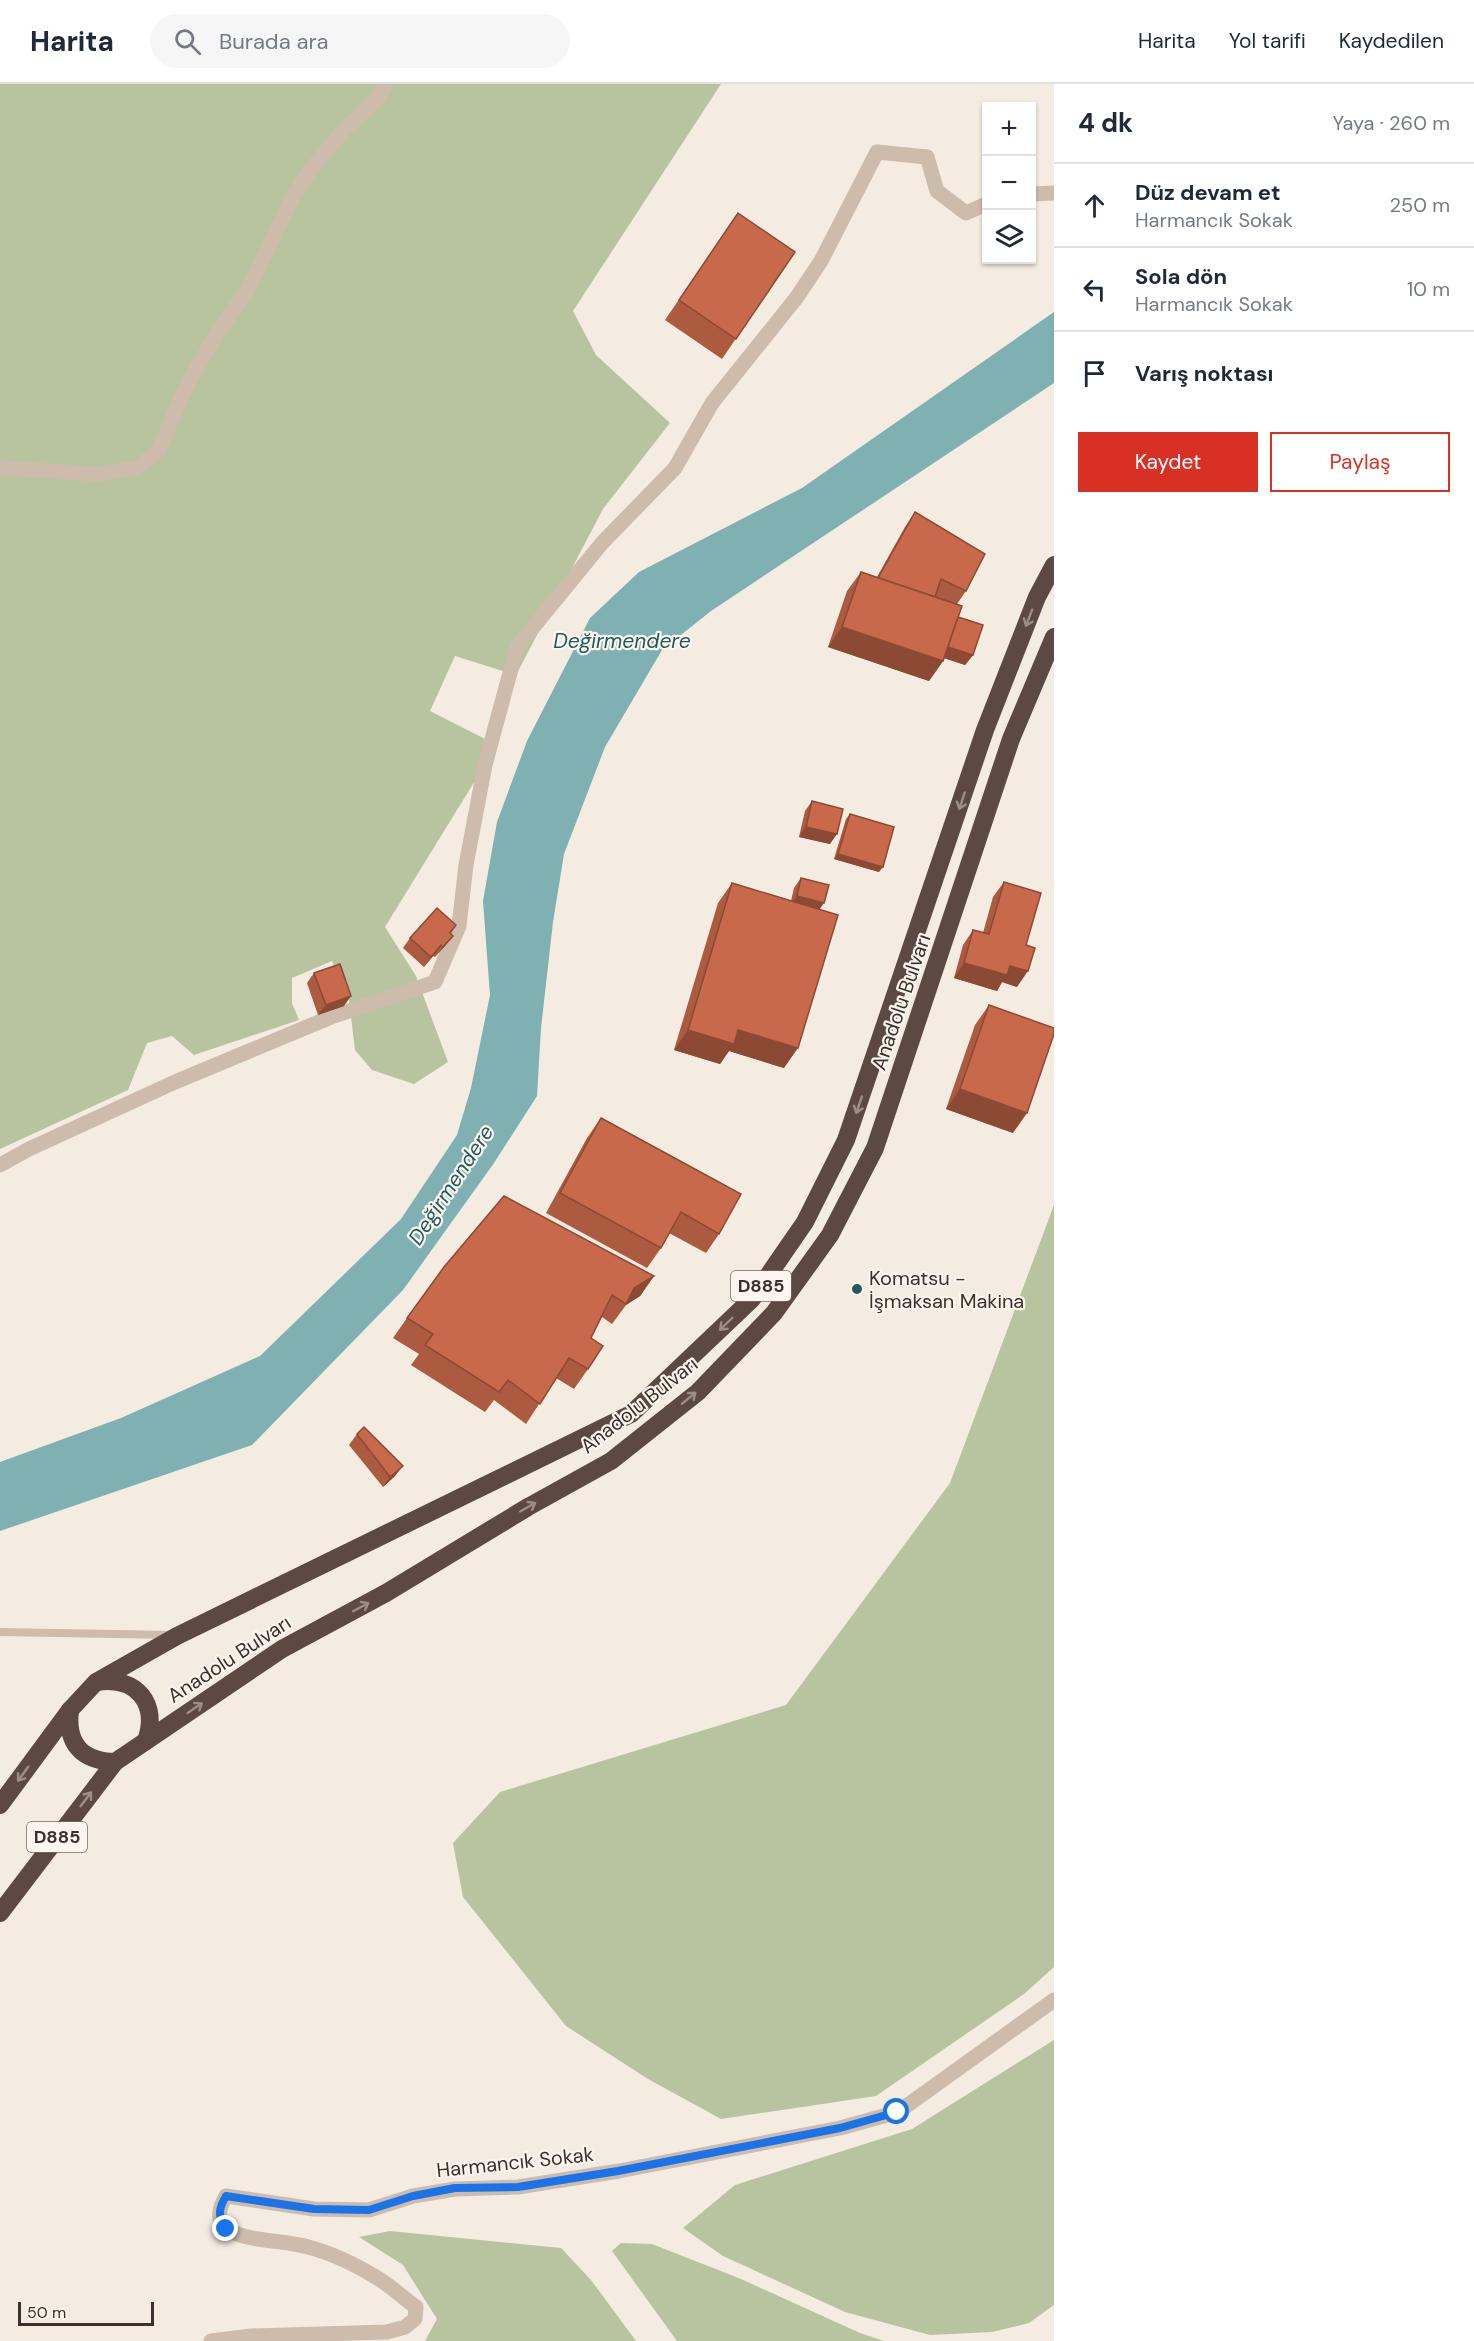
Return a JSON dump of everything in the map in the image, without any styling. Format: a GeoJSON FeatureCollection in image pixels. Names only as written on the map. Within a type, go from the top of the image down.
{"type":"FeatureCollection","features":[{"type":"Feature","properties":{"kind":"highway","name":"Anadolu Bulvarı"},"geometry":{"type":"LineString","coordinates":[[0,1805],[69,1710],[96,1682],[177,1636],[632,1414],[752,1299],[805,1222],[846,1140],[985,730],[1037,597],[1054,565]]}},
{"type":"Feature","properties":{"kind":"highway","name":"Anadolu Bulvarı"},"geometry":{"type":"LineString","coordinates":[[0,1912],[115,1762],[282,1649],[386,1593],[528,1507],[611,1461],[698,1392],[774,1313],[830,1235],[875,1148],[1011,739],[1054,637]]}},
{"type":"Feature","properties":{"kind":"highway"},"geometry":{"type":"LineString","coordinates":[[96,1682],[110,1680],[124,1682],[136,1689],[145,1700],[150,1713],[150,1728],[146,1741]]}},
{"type":"Feature","properties":{"kind":"highway"},"geometry":{"type":"LineString","coordinates":[[69,1710],[68,1723],[71,1736],[78,1748],[88,1757],[101,1762],[115,1762]]}},
{"type":"Feature","properties":{"kind":"street"},"geometry":{"type":"LineString","coordinates":[[0,468],[97,474],[137,468],[158,451],[187,385],[217,333],[248,290],[294,196],[310,169],[344,130],[377,99],[386,84]]}},
{"type":"Feature","properties":{"kind":"street"},"geometry":{"type":"LineString","coordinates":[[0,1165],[29,1149],[186,1078],[331,1017],[435,982],[459,926],[466,865],[484,765],[517,648],[602,543],[675,468],[712,403],[796,297],[821,261],[877,152],[927,157],[937,191],[966,213],[982,206]]}},
{"type":"Feature","properties":{"kind":"street"},"geometry":{"type":"LineString","coordinates":[[1036,194],[1054,193]]}},
{"type":"Feature","properties":{"kind":"street","name":"Harmancık Sokak"},"geometry":{"type":"LineString","coordinates":[[212,2341],[251,2336],[387,2332],[405,2327],[415,2319],[416,2307],[380,2279],[340,2259],[307,2246],[251,2237],[226,2229],[220,2220],[220,2207],[226,2196],[314,2209],[369,2210],[413,2196],[455,2188],[518,2187],[618,2171],[840,2128],[897,2112],[1054,2000]]}},
{"type":"Feature","properties":{"kind":"lane"},"geometry":{"type":"LineString","coordinates":[[0,1632],[177,1636]]}},
{"type":"Feature","properties":{"kind":"green space"},"geometry":{"type":"Polygon","coordinates":[[[0,84],[721,84],[573,311],[596,355],[670,423],[603,509],[516,675],[455,656],[430,711],[497,745],[385,927],[416,976],[448,1062],[414,1084],[372,1070],[355,1050],[349,1000],[332,961],[292,978],[292,1003],[299,1020],[194,1055],[172,1036],[147,1043],[128,1090],[0,1149],[0,84]]]}},
{"type":"Feature","properties":{"kind":"green space"},"geometry":{"type":"Polygon","coordinates":[[[1054,1205],[1054,1967],[1024,1994],[876,2096],[721,2119],[648,2079],[566,2026],[463,1897],[453,1843],[500,1792],[786,1705],[950,1483],[1054,1205]]]}},
{"type":"Feature","properties":{"kind":"green space"},"geometry":{"type":"Polygon","coordinates":[[[1054,2040],[1054,2305],[1029,2323],[992,2332],[930,2335],[845,2312],[723,2256],[683,2228],[735,2185],[912,2129],[1054,2040]]]}},
{"type":"Feature","properties":{"kind":"green space"},"geometry":{"type":"Polygon","coordinates":[[[390,2231],[561,2248],[591,2280],[636,2341],[425,2341],[437,2319],[403,2265],[359,2237],[390,2231]]]}},
{"type":"Feature","properties":{"kind":"green space"},"geometry":{"type":"Polygon","coordinates":[[[621,2243],[652,2244],[741,2279],[860,2333],[884,2341],[677,2341],[612,2251],[621,2243]]]}},
{"type":"Feature","properties":{"kind":"water","name":"Değirmendere"},"geometry":{"type":"Polygon","coordinates":[[[1054,312],[1054,383],[711,611],[662,650],[605,747],[564,854],[553,922],[541,1028],[537,1096],[494,1163],[403,1290],[252,1445],[0,1531],[0,1462],[121,1418],[260,1356],[401,1219],[457,1135],[471,1088],[490,995],[483,901],[497,822],[527,741],[590,618],[639,572],[802,488],[1054,312]]]}},
{"type":"Feature","properties":{"kind":"building"},"geometry":{"type":"Polygon","coordinates":[[[738,213],[795,252],[736,339],[679,300],[738,213]]]}},
{"type":"Feature","properties":{"kind":"building"},"geometry":{"type":"Polygon","coordinates":[[[915,512],[985,554],[966,591],[941,579],[935,597],[878,578],[915,512]]]}},
{"type":"Feature","properties":{"kind":"building"},"geometry":{"type":"Polygon","coordinates":[[[861,572],[962,606],[943,661],[842,627],[861,572]]]}},
{"type":"Feature","properties":{"kind":"building"},"geometry":{"type":"Polygon","coordinates":[[[958,617],[983,625],[973,655],[948,647],[958,617]]]}},
{"type":"Feature","properties":{"kind":"building"},"geometry":{"type":"Polygon","coordinates":[[[812,801],[843,809],[837,834],[806,827],[812,801]]]}},
{"type":"Feature","properties":{"kind":"building"},"geometry":{"type":"Polygon","coordinates":[[[850,814],[894,827],[883,867],[838,854],[850,814]]]}},
{"type":"Feature","properties":{"kind":"building"},"geometry":{"type":"Polygon","coordinates":[[[801,878],[829,885],[824,903],[797,896],[801,878]]]}},
{"type":"Feature","properties":{"kind":"building"},"geometry":{"type":"Polygon","coordinates":[[[1004,882],[1041,893],[1026,945],[1035,948],[1028,971],[1010,966],[1007,975],[964,963],[973,930],[989,934],[1004,882]]]}},
{"type":"Feature","properties":{"kind":"building"},"geometry":{"type":"Polygon","coordinates":[[[732,883],[838,915],[798,1048],[738,1030],[734,1044],[688,1030],[732,883]]]}},
{"type":"Feature","properties":{"kind":"building"},"geometry":{"type":"Polygon","coordinates":[[[437,908],[456,925],[450,933],[453,936],[431,957],[410,938],[437,908]]]}},
{"type":"Feature","properties":{"kind":"building"},"geometry":{"type":"Polygon","coordinates":[[[340,964],[351,996],[326,1005],[314,973],[340,964]]]}},
{"type":"Feature","properties":{"kind":"building"},"geometry":{"type":"Polygon","coordinates":[[[989,1005],[1054,1028],[1054,1034],[1027,1113],[960,1089],[989,1005]]]}},
{"type":"Feature","properties":{"kind":"building"},"geometry":{"type":"Polygon","coordinates":[[[601,1118],[741,1194],[719,1234],[681,1212],[661,1248],[560,1193],[601,1118]]]}},
{"type":"Feature","properties":{"kind":"building"},"geometry":{"type":"Polygon","coordinates":[[[504,1196],[654,1276],[634,1288],[626,1304],[612,1295],[591,1338],[603,1346],[588,1369],[569,1358],[540,1404],[508,1380],[499,1392],[425,1345],[433,1334],[407,1318],[444,1267],[504,1196]]]}},
{"type":"Feature","properties":{"kind":"building"},"geometry":{"type":"Polygon","coordinates":[[[364,1427],[403,1466],[390,1477],[357,1434],[364,1427]]]}},
{"type":"Feature","properties":{"kind":"place","name":"Komatsu - İşmaksan Makina"},"geometry":{"type":"Point","coordinates":[857,1289]}},
{"type":"Feature","properties":{"kind":"route"},"geometry":{"type":"LineString","coordinates":[[226,2229],[220,2220],[220,2207],[226,2196],[314,2209],[369,2210],[413,2196],[455,2188],[518,2187],[618,2171],[840,2128],[897,2112]]}}]}
